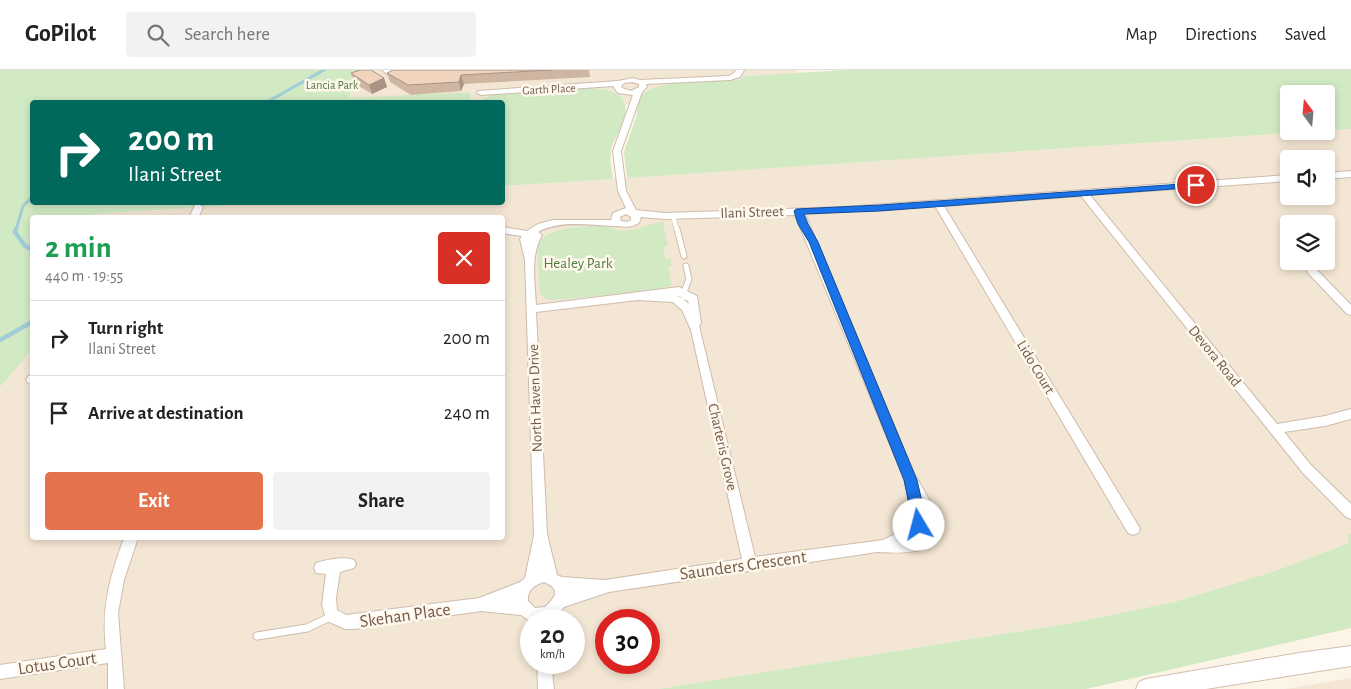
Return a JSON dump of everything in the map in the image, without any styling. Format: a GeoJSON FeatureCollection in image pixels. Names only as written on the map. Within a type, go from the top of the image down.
{"type":"FeatureCollection","features":[{"type":"Feature","properties":{"kind":"main road"},"geometry":{"type":"LineString","coordinates":[[1146,689],[1200,681],[1309,660],[1351,649]]}},
{"type":"Feature","properties":{"kind":"main road"},"geometry":{"type":"LineString","coordinates":[[1309,660],[1351,656]]}},
{"type":"Feature","properties":{"kind":"main road"},"geometry":{"type":"LineString","coordinates":[[1179,689],[1200,681]]}},
{"type":"Feature","properties":{"kind":"street"},"geometry":{"type":"LineString","coordinates":[[626,70],[639,86]]}},
{"type":"Feature","properties":{"kind":"street"},"geometry":{"type":"LineString","coordinates":[[626,70],[620,86],[632,108]]}},
{"type":"Feature","properties":{"kind":"street"},"geometry":{"type":"LineString","coordinates":[[620,86],[730,78],[737,75],[740,70]]}},
{"type":"Feature","properties":{"kind":"street"},"geometry":{"type":"LineString","coordinates":[[620,86],[639,86]]}},
{"type":"Feature","properties":{"kind":"street","name":"Garth Place"},"geometry":{"type":"LineString","coordinates":[[477,100],[479,90],[620,86]]}},
{"type":"Feature","properties":{"kind":"street"},"geometry":{"type":"LineString","coordinates":[[617,217],[622,191],[617,151],[629,122],[639,86]]}},
{"type":"Feature","properties":{"kind":"street"},"geometry":{"type":"LineString","coordinates":[[1335,175],[1351,174]]}},
{"type":"Feature","properties":{"kind":"street","name":"Ilani Street"},"geometry":{"type":"LineString","coordinates":[[634,216],[804,211],[938,204],[1280,179]]}},
{"type":"Feature","properties":{"kind":"street"},"geometry":{"type":"LineString","coordinates":[[622,191],[634,216]]}},
{"type":"Feature","properties":{"kind":"street","name":"Devora Road"},"geometry":{"type":"LineString","coordinates":[[1084,194],[1274,429],[1324,488],[1351,513]]}},
{"type":"Feature","properties":{"kind":"street","name":"Lido Court"},"geometry":{"type":"LineString","coordinates":[[938,204],[1134,529]]}},
{"type":"Feature","properties":{"kind":"street"},"geometry":{"type":"LineString","coordinates":[[194,215],[198,207]]}},
{"type":"Feature","properties":{"kind":"street"},"geometry":{"type":"LineString","coordinates":[[505,229],[532,233],[572,223],[617,217],[626,211],[634,216]]}},
{"type":"Feature","properties":{"kind":"street","name":"Saunders Crescent"},"geometry":{"type":"LineString","coordinates":[[555,580],[609,585],[877,546],[913,546],[926,541],[932,535],[934,528],[932,520],[910,480],[809,232],[803,224],[804,211]]}},
{"type":"Feature","properties":{"kind":"street"},"geometry":{"type":"LineString","coordinates":[[617,217],[624,225],[634,216]]}},
{"type":"Feature","properties":{"kind":"street","name":"North Haven Drive"},"geometry":{"type":"LineString","coordinates":[[532,233],[524,243],[529,263],[540,534],[555,580]]}},
{"type":"Feature","properties":{"kind":"street"},"geometry":{"type":"LineString","coordinates":[[1312,271],[1351,311]]}},
{"type":"Feature","properties":{"kind":"street","name":"Charteris Grove"},"geometry":{"type":"LineString","coordinates":[[641,297],[674,290],[684,292],[695,303],[696,330]]}},
{"type":"Feature","properties":{"kind":"street","name":"Charteris Grove"},"geometry":{"type":"LineString","coordinates":[[531,308],[641,297],[670,297],[681,300],[685,304],[696,330],[750,564]]}},
{"type":"Feature","properties":{"kind":"street"},"geometry":{"type":"LineString","coordinates":[[1274,429],[1325,421],[1351,414]]}},
{"type":"Feature","properties":{"kind":"street","name":"North Haven Drive"},"geometry":{"type":"LineString","coordinates":[[527,584],[540,534]]}},
{"type":"Feature","properties":{"kind":"street"},"geometry":{"type":"LineString","coordinates":[[116,689],[111,622],[113,600],[130,540]]}},
{"type":"Feature","properties":{"kind":"street"},"geometry":{"type":"LineString","coordinates":[[332,616],[329,603],[335,566]]}},
{"type":"Feature","properties":{"kind":"street"},"geometry":{"type":"LineString","coordinates":[[526,609],[521,598],[527,584],[537,577],[555,580],[562,594],[557,609]]}},
{"type":"Feature","properties":{"kind":"street","name":"Skehan Place"},"geometry":{"type":"LineString","coordinates":[[332,616],[343,621],[355,622],[479,604],[527,584]]}},
{"type":"Feature","properties":{"kind":"street","name":"Saunders Crescent"},"geometry":{"type":"LineString","coordinates":[[559,609],[609,585]]}},
{"type":"Feature","properties":{"kind":"street","name":"Skehan Place"},"geometry":{"type":"LineString","coordinates":[[479,604],[520,612]]}},
{"type":"Feature","properties":{"kind":"street","name":"Lotus Court"},"geometry":{"type":"LineString","coordinates":[[0,672],[114,655]]}},
{"type":"Feature","properties":{"kind":"street"},"geometry":{"type":"LineString","coordinates":[[545,674],[546,689]]}},
{"type":"Feature","properties":{"kind":"lane"},"geometry":{"type":"LineString","coordinates":[[669,216],[684,256]]}},
{"type":"Feature","properties":{"kind":"lane"},"geometry":{"type":"LineString","coordinates":[[684,292],[688,279],[686,266]]}},
{"type":"Feature","properties":{"kind":"lane"},"geometry":{"type":"LineString","coordinates":[[257,636],[307,628],[332,616]]}},
{"type":"Feature","properties":{"kind":"shaded area"},"geometry":{"type":"Polygon","coordinates":[[[369,70],[796,70],[798,73],[746,76],[737,80],[661,85],[645,91],[637,104],[626,104],[621,96],[609,90],[591,88],[493,94],[484,100],[470,100],[471,92],[349,99],[355,76],[369,70]]]}},
{"type":"Feature","properties":{"kind":"shaded area"},"geometry":{"type":"Polygon","coordinates":[[[1351,129],[1351,533],[1347,535],[1349,543],[1272,572],[1174,602],[1072,623],[658,689],[0,689],[0,387],[30,352],[30,540],[505,540],[505,215],[96,215],[219,205],[505,205],[505,186],[1280,134],[1280,140],[1335,140],[1335,130],[1351,129]]]}},
{"type":"Feature","properties":{"kind":"shaded area"},"geometry":{"type":"Polygon","coordinates":[[[1351,678],[1351,689],[1286,689],[1351,678]]]}},
{"type":"Feature","properties":{"kind":"green space","name":"Lancia Park"},"geometry":{"type":"Polygon","coordinates":[[[0,70],[369,70],[355,76],[349,98],[471,92],[470,100],[30,100],[30,205],[230,205],[96,215],[30,215],[30,352],[0,387],[0,70]]]}},
{"type":"Feature","properties":{"kind":"green space"},"geometry":{"type":"Polygon","coordinates":[[[847,70],[1351,70],[1351,129],[1335,130],[1335,85],[1280,85],[1280,134],[627,178],[624,152],[636,118],[639,97],[647,91],[671,84],[737,80],[746,76],[847,70]]]}},
{"type":"Feature","properties":{"kind":"green space"},"geometry":{"type":"Polygon","coordinates":[[[591,88],[617,94],[622,98],[626,111],[611,151],[610,161],[613,179],[505,186],[505,100],[483,100],[493,94],[591,88]]]}},
{"type":"Feature","properties":{"kind":"green space","name":"Healey Park"},"geometry":{"type":"Polygon","coordinates":[[[663,222],[668,246],[663,247],[666,259],[671,259],[672,266],[668,266],[672,286],[646,291],[556,300],[546,299],[540,293],[538,247],[543,238],[568,228],[603,226],[626,231],[663,222]]]}},
{"type":"Feature","properties":{"kind":"green space"},"geometry":{"type":"Polygon","coordinates":[[[1351,533],[1351,628],[1086,689],[658,689],[1072,623],[1174,602],[1272,572],[1349,543],[1347,535],[1351,533]]]}},
{"type":"Feature","properties":{"kind":"building"},"geometry":{"type":"Polygon","coordinates":[[[360,70],[371,70],[384,78],[369,85],[351,73],[360,70]]]}},
{"type":"Feature","properties":{"kind":"building"},"geometry":{"type":"Polygon","coordinates":[[[393,70],[552,70],[461,75],[459,82],[408,85],[387,73],[393,70]]]}},
{"type":"Feature","properties":{"kind":"waterway"},"geometry":{"type":"LineString","coordinates":[[271,100],[324,70]]}},
{"type":"Feature","properties":{"kind":"waterway"},"geometry":{"type":"LineString","coordinates":[[16,230],[23,206],[30,199]]}},
{"type":"Feature","properties":{"kind":"waterway"},"geometry":{"type":"LineString","coordinates":[[16,229],[15,232],[25,246],[30,248]]}},
{"type":"Feature","properties":{"kind":"waterway"},"geometry":{"type":"LineString","coordinates":[[0,340],[30,323]]}},
{"type":"Feature","properties":{"kind":"route"},"geometry":{"type":"LineString","coordinates":[[919,525],[910,480],[814,242],[803,224],[799,211],[880,208],[1196,185]]}}]}
